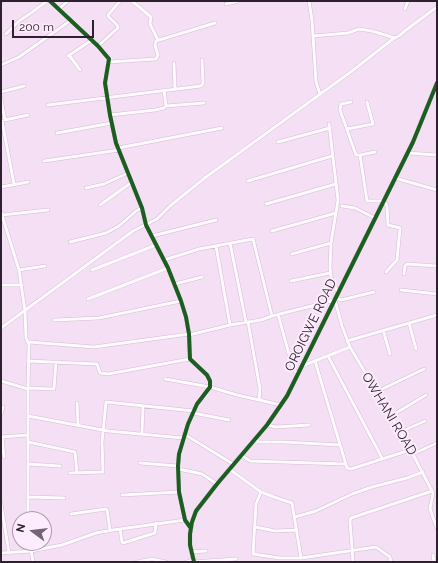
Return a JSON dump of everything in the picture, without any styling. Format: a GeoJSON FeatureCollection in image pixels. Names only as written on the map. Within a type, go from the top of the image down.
{"type":"FeatureCollection","features":[{"type":"Feature","properties":{"kind":"street"},"geometry":{"type":"LineString","coordinates":[[6,34],[19,21],[49,1],[92,40],[108,57],[109,62],[105,81],[106,97],[118,149],[142,208],[146,224],[168,268],[181,301],[189,334],[190,359],[207,375],[210,381],[210,387],[200,399],[193,412],[179,454],[179,492],[184,520],[190,527]]}},
{"type":"Feature","properties":{"kind":"street"},"geometry":{"type":"LineString","coordinates":[[58,9],[68,1]]}},
{"type":"Feature","properties":{"kind":"street"},"geometry":{"type":"LineString","coordinates":[[98,46],[118,28],[108,15],[120,1]]}},
{"type":"Feature","properties":{"kind":"street"},"geometry":{"type":"LineString","coordinates":[[132,1],[151,17],[150,24],[158,40]]}},
{"type":"Feature","properties":{"kind":"street"},"geometry":{"type":"LineString","coordinates":[[226,4],[239,1]]}},
{"type":"Feature","properties":{"kind":"street"},"geometry":{"type":"LineString","coordinates":[[309,1],[316,77],[320,94]]}},
{"type":"Feature","properties":{"kind":"street"},"geometry":{"type":"LineString","coordinates":[[405,9],[408,1]]}},
{"type":"Feature","properties":{"kind":"street"},"geometry":{"type":"LineString","coordinates":[[1,328],[133,231],[157,219],[170,206],[206,177],[437,7]]}},
{"type":"Feature","properties":{"kind":"street"},"geometry":{"type":"LineString","coordinates":[[1,64],[19,57],[70,21]]}},
{"type":"Feature","properties":{"kind":"street"},"geometry":{"type":"LineString","coordinates":[[109,62],[156,59],[158,55],[155,43],[158,40],[215,24]]}},
{"type":"Feature","properties":{"kind":"street"},"geometry":{"type":"LineString","coordinates":[[313,36],[348,33],[359,29],[372,31],[395,38]]}},
{"type":"Feature","properties":{"kind":"street"},"geometry":{"type":"LineString","coordinates":[[80,70],[68,56],[92,40]]}},
{"type":"Feature","properties":{"kind":"street"},"geometry":{"type":"LineString","coordinates":[[48,105],[202,85],[202,60]]}},
{"type":"Feature","properties":{"kind":"street"},"geometry":{"type":"LineString","coordinates":[[174,63],[175,89]]}},
{"type":"Feature","properties":{"kind":"street","name":"OROIGWE ROAD"},"geometry":{"type":"LineString","coordinates":[[193,561],[191,552],[190,527],[198,507],[267,425],[281,405],[336,299],[408,153],[437,83]]}},
{"type":"Feature","properties":{"kind":"street"},"geometry":{"type":"LineString","coordinates":[[1,92],[24,86]]}},
{"type":"Feature","properties":{"kind":"street"},"geometry":{"type":"LineString","coordinates":[[164,90],[166,106]]}},
{"type":"Feature","properties":{"kind":"street"},"geometry":{"type":"LineString","coordinates":[[1,99],[3,121],[14,184]]}},
{"type":"Feature","properties":{"kind":"street"},"geometry":{"type":"LineString","coordinates":[[110,115],[155,110],[166,106],[204,102]]}},
{"type":"Feature","properties":{"kind":"street"},"geometry":{"type":"LineString","coordinates":[[351,102],[340,106],[356,155],[375,152]]}},
{"type":"Feature","properties":{"kind":"street"},"geometry":{"type":"LineString","coordinates":[[347,129],[373,124],[367,102]]}},
{"type":"Feature","properties":{"kind":"street"},"geometry":{"type":"LineString","coordinates":[[3,121],[28,115]]}},
{"type":"Feature","properties":{"kind":"street"},"geometry":{"type":"LineString","coordinates":[[57,133],[112,123]]}},
{"type":"Feature","properties":{"kind":"street"},"geometry":{"type":"LineString","coordinates":[[329,124],[338,200],[329,261],[330,273],[338,293]]}},
{"type":"Feature","properties":{"kind":"street"},"geometry":{"type":"LineString","coordinates":[[44,161],[118,149],[222,128]]}},
{"type":"Feature","properties":{"kind":"street"},"geometry":{"type":"LineString","coordinates":[[278,142],[330,128]]}},
{"type":"Feature","properties":{"kind":"street"},"geometry":{"type":"LineString","coordinates":[[408,153],[437,155]]}},
{"type":"Feature","properties":{"kind":"street"},"geometry":{"type":"LineString","coordinates":[[360,155],[367,201],[384,201],[387,206],[388,225],[400,227],[397,260],[386,272]]}},
{"type":"Feature","properties":{"kind":"street"},"geometry":{"type":"LineString","coordinates":[[248,181],[332,156]]}},
{"type":"Feature","properties":{"kind":"street"},"geometry":{"type":"LineString","coordinates":[[86,188],[104,184],[128,173]]}},
{"type":"Feature","properties":{"kind":"street"},"geometry":{"type":"LineString","coordinates":[[395,178],[437,190]]}},
{"type":"Feature","properties":{"kind":"street"},"geometry":{"type":"LineString","coordinates":[[1,186],[28,182]]}},
{"type":"Feature","properties":{"kind":"street"},"geometry":{"type":"LineString","coordinates":[[100,205],[132,182]]}},
{"type":"Feature","properties":{"kind":"street"},"geometry":{"type":"LineString","coordinates":[[266,204],[336,184]]}},
{"type":"Feature","properties":{"kind":"street"},"geometry":{"type":"LineString","coordinates":[[342,206],[353,207],[375,218]]}},
{"type":"Feature","properties":{"kind":"street"},"geometry":{"type":"LineString","coordinates":[[70,242],[106,233],[119,226],[136,211],[142,208]]}},
{"type":"Feature","properties":{"kind":"street"},"geometry":{"type":"LineString","coordinates":[[28,511],[29,342],[26,338],[25,311],[19,270],[2,215],[48,210]]}},
{"type":"Feature","properties":{"kind":"street"},"geometry":{"type":"LineString","coordinates":[[272,232],[336,213]]}},
{"type":"Feature","properties":{"kind":"street"},"geometry":{"type":"LineString","coordinates":[[152,236],[216,220]]}},
{"type":"Feature","properties":{"kind":"street"},"geometry":{"type":"LineString","coordinates":[[164,260],[216,246],[252,239],[254,240],[272,316]]}},
{"type":"Feature","properties":{"kind":"street"},"geometry":{"type":"LineString","coordinates":[[230,243],[260,389],[259,400]]}},
{"type":"Feature","properties":{"kind":"street"},"geometry":{"type":"LineString","coordinates":[[292,254],[331,244]]}},
{"type":"Feature","properties":{"kind":"street"},"geometry":{"type":"LineString","coordinates":[[92,270],[156,245]]}},
{"type":"Feature","properties":{"kind":"street"},"geometry":{"type":"LineString","coordinates":[[216,246],[230,325]]}},
{"type":"Feature","properties":{"kind":"street"},"geometry":{"type":"LineString","coordinates":[[404,274],[406,264],[437,266]]}},
{"type":"Feature","properties":{"kind":"street"},"geometry":{"type":"LineString","coordinates":[[19,270],[45,266]]}},
{"type":"Feature","properties":{"kind":"street"},"geometry":{"type":"LineString","coordinates":[[88,299],[168,268]]}},
{"type":"Feature","properties":{"kind":"street"},"geometry":{"type":"LineString","coordinates":[[291,281],[330,273]]}},
{"type":"Feature","properties":{"kind":"street"},"geometry":{"type":"LineString","coordinates":[[175,284],[202,277]]}},
{"type":"Feature","properties":{"kind":"street"},"geometry":{"type":"LineString","coordinates":[[1,285],[22,285]]}},
{"type":"Feature","properties":{"kind":"street"},"geometry":{"type":"LineString","coordinates":[[401,290],[437,294]]}},
{"type":"Feature","properties":{"kind":"street"},"geometry":{"type":"LineString","coordinates":[[29,342],[94,347],[189,334],[261,320],[336,299],[341,300],[374,292]]}},
{"type":"Feature","properties":{"kind":"street","name":"OWHANI ROAD"},"geometry":{"type":"LineString","coordinates":[[336,299],[347,341],[413,454],[432,491],[433,494],[430,508],[437,528]]}},
{"type":"Feature","properties":{"kind":"street"},"geometry":{"type":"LineString","coordinates":[[54,320],[99,318],[181,301]]}},
{"type":"Feature","properties":{"kind":"street"},"geometry":{"type":"LineString","coordinates":[[278,314],[293,368],[298,374]]}},
{"type":"Feature","properties":{"kind":"street"},"geometry":{"type":"LineString","coordinates":[[347,341],[437,315]]}},
{"type":"Feature","properties":{"kind":"street"},"geometry":{"type":"LineString","coordinates":[[409,323],[416,349]]}},
{"type":"Feature","properties":{"kind":"street"},"geometry":{"type":"LineString","coordinates":[[382,330],[390,354]]}},
{"type":"Feature","properties":{"kind":"street"},"geometry":{"type":"LineString","coordinates":[[302,366],[350,347]]}},
{"type":"Feature","properties":{"kind":"street"},"geometry":{"type":"LineString","coordinates":[[328,356],[382,458]]}},
{"type":"Feature","properties":{"kind":"street"},"geometry":{"type":"LineString","coordinates":[[28,361],[97,364],[100,373],[108,374],[190,359]]}},
{"type":"Feature","properties":{"kind":"street"},"geometry":{"type":"LineString","coordinates":[[315,361],[347,468],[351,469],[410,450]]}},
{"type":"Feature","properties":{"kind":"street"},"geometry":{"type":"LineString","coordinates":[[1,380],[28,388],[54,389],[56,362]]}},
{"type":"Feature","properties":{"kind":"street"},"geometry":{"type":"LineString","coordinates":[[376,392],[424,370]]}},
{"type":"Feature","properties":{"kind":"street"},"geometry":{"type":"LineString","coordinates":[[165,379],[210,387],[281,405]]}},
{"type":"Feature","properties":{"kind":"street"},"geometry":{"type":"LineString","coordinates":[[391,416],[426,395]]}},
{"type":"Feature","properties":{"kind":"street"},"geometry":{"type":"LineString","coordinates":[[70,473],[103,472],[102,445],[106,402],[193,412],[229,420]]}},
{"type":"Feature","properties":{"kind":"street"},"geometry":{"type":"LineString","coordinates":[[77,403],[78,424]]}},
{"type":"Feature","properties":{"kind":"street"},"geometry":{"type":"LineString","coordinates":[[142,434],[144,406]]}},
{"type":"Feature","properties":{"kind":"street"},"geometry":{"type":"LineString","coordinates":[[1,415],[3,407]]}},
{"type":"Feature","properties":{"kind":"street"},"geometry":{"type":"LineString","coordinates":[[28,416],[104,430],[184,436],[233,464]]}},
{"type":"Feature","properties":{"kind":"street"},"geometry":{"type":"LineString","coordinates":[[400,432],[425,421]]}},
{"type":"Feature","properties":{"kind":"street"},"geometry":{"type":"LineString","coordinates":[[267,425],[276,427],[309,425]]}},
{"type":"Feature","properties":{"kind":"street"},"geometry":{"type":"LineString","coordinates":[[4,457],[1,437],[28,435]]}},
{"type":"Feature","properties":{"kind":"street"},"geometry":{"type":"LineString","coordinates":[[254,440],[259,442],[340,445]]}},
{"type":"Feature","properties":{"kind":"street"},"geometry":{"type":"LineString","coordinates":[[28,442],[75,452],[77,473]]}},
{"type":"Feature","properties":{"kind":"street"},"geometry":{"type":"LineString","coordinates":[[413,454],[437,443]]}},
{"type":"Feature","properties":{"kind":"street"},"geometry":{"type":"LineString","coordinates":[[241,455],[250,461],[346,464]]}},
{"type":"Feature","properties":{"kind":"street"},"geometry":{"type":"LineString","coordinates":[[140,463],[178,468],[202,474],[217,484]]}},
{"type":"Feature","properties":{"kind":"street"},"geometry":{"type":"LineString","coordinates":[[28,464],[60,466]]}},
{"type":"Feature","properties":{"kind":"street"},"geometry":{"type":"LineString","coordinates":[[229,469],[262,492],[290,502],[293,506],[301,558]]}},
{"type":"Feature","properties":{"kind":"street"},"geometry":{"type":"LineString","coordinates":[[295,517],[316,511],[335,501],[365,489],[407,478],[423,472]]}},
{"type":"Feature","properties":{"kind":"street"},"geometry":{"type":"LineString","coordinates":[[353,562],[351,518],[432,491]]}},
{"type":"Feature","properties":{"kind":"street"},"geometry":{"type":"LineString","coordinates":[[122,495],[179,492]]}},
{"type":"Feature","properties":{"kind":"street"},"geometry":{"type":"LineString","coordinates":[[262,492],[256,504],[256,527],[253,554],[280,558],[301,558],[320,554],[376,547],[390,557],[391,562]]}},
{"type":"Feature","properties":{"kind":"street"},"geometry":{"type":"LineString","coordinates":[[28,497],[64,498]]}},
{"type":"Feature","properties":{"kind":"street"},"geometry":{"type":"LineString","coordinates":[[1,504],[9,553]]}},
{"type":"Feature","properties":{"kind":"street"},"geometry":{"type":"LineString","coordinates":[[71,514],[106,509],[110,530]]}},
{"type":"Feature","properties":{"kind":"street"},"geometry":{"type":"LineString","coordinates":[[52,547],[110,530],[184,520]]}},
{"type":"Feature","properties":{"kind":"street"},"geometry":{"type":"LineString","coordinates":[[120,529],[123,543],[155,533],[156,523]]}},
{"type":"Feature","properties":{"kind":"street"},"geometry":{"type":"LineString","coordinates":[[256,527],[275,531],[297,530]]}},
{"type":"Feature","properties":{"kind":"street"},"geometry":{"type":"LineString","coordinates":[[1,553],[31,551],[33,562]]}},
{"type":"Feature","properties":{"kind":"street"},"geometry":{"type":"LineString","coordinates":[[191,552],[206,551]]}},
{"type":"Feature","properties":{"kind":"street"},"geometry":{"type":"LineString","coordinates":[[429,562],[434,561],[433,555]]}},
{"type":"Feature","properties":{"kind":"street"},"geometry":{"type":"LineString","coordinates":[[137,562],[149,559],[166,562]]}},
{"type":"Feature","properties":{"kind":"street"},"geometry":{"type":"LineString","coordinates":[[187,562],[236,560]]}},
{"type":"Feature","properties":{"kind":"cycle path"},"geometry":{"type":"LineString","coordinates":[[50,1],[98,46],[109,59],[105,83],[116,143],[142,208],[146,225],[168,268],[181,301],[189,334],[190,359],[207,375],[210,381],[210,387],[197,404],[188,424],[179,454],[179,492],[185,520],[190,527]]}},
{"type":"Feature","properties":{"kind":"cycle path"},"geometry":{"type":"LineString","coordinates":[[194,562],[190,545],[190,534],[196,511],[267,425],[287,396],[413,142],[437,83]]}}]}
